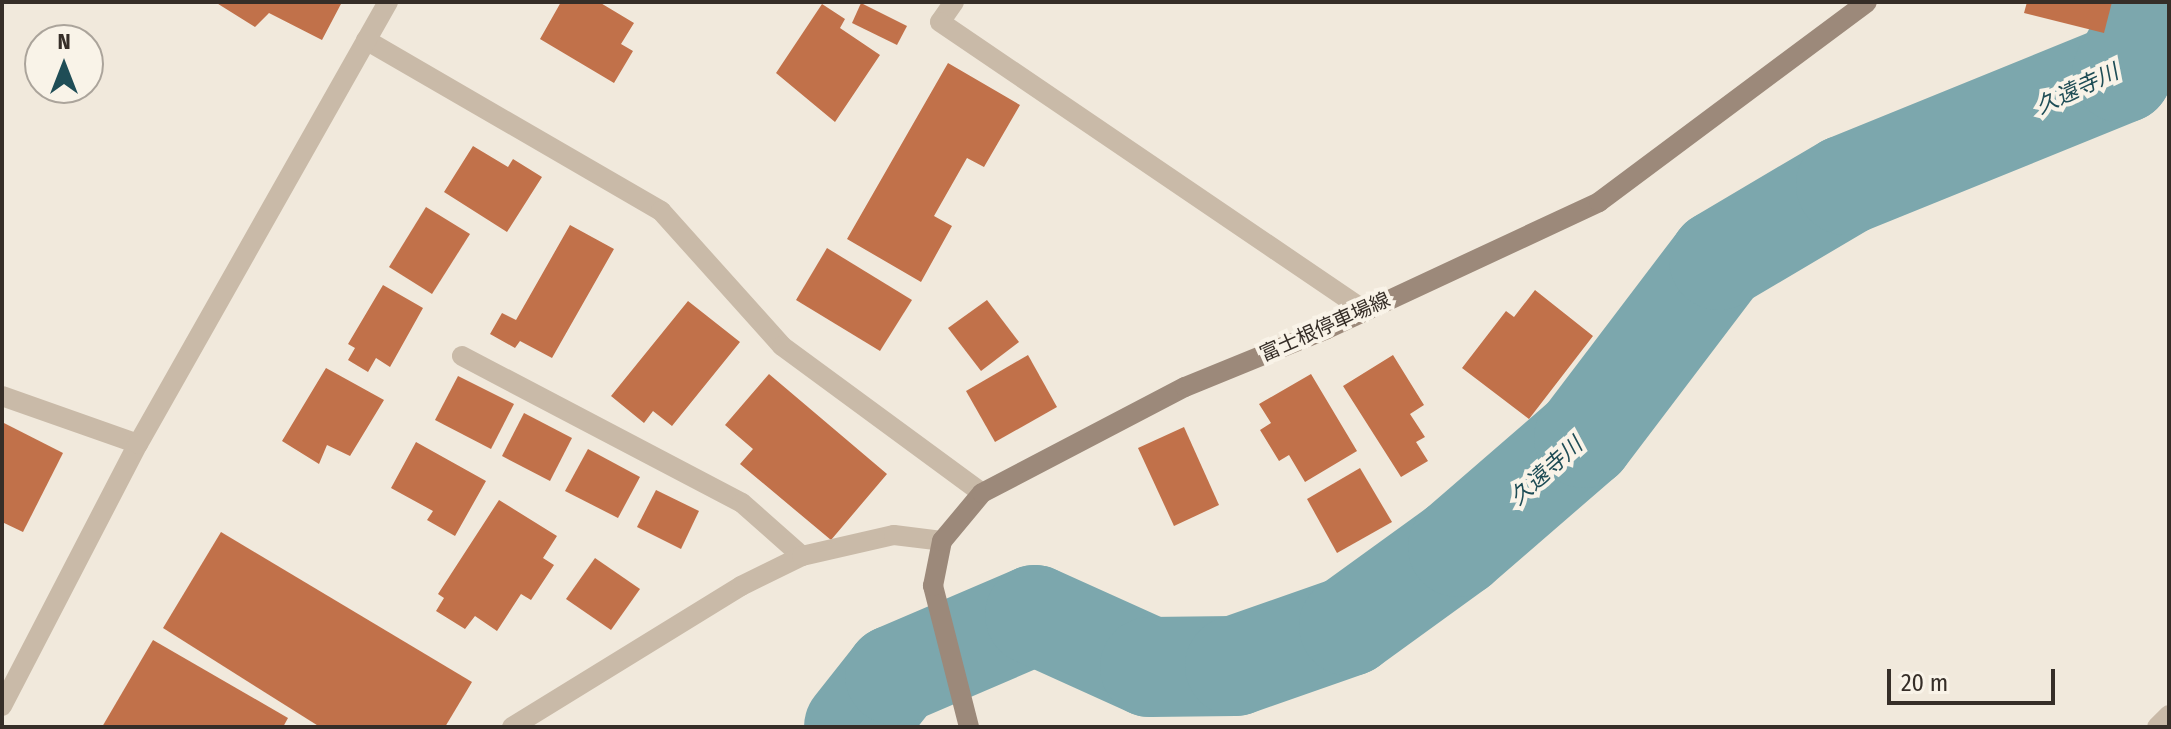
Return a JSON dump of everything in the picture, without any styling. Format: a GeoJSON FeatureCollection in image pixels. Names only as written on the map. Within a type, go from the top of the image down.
{"type":"FeatureCollection","features":[{"type":"Feature","properties":{"kind":"main road","name":"富士根停車場線"},"geometry":{"type":"LineString","coordinates":[[969,727],[933,586],[942,541],[982,493],[1185,387],[1364,310],[1599,202],[1867,2]]}},
{"type":"Feature","properties":{"kind":"street"},"geometry":{"type":"LineString","coordinates":[[2,706],[138,444],[388,2]]}},
{"type":"Feature","properties":{"kind":"street"},"geometry":{"type":"LineString","coordinates":[[954,2],[940,22],[1364,310]]}},
{"type":"Feature","properties":{"kind":"street"},"geometry":{"type":"LineString","coordinates":[[366,40],[661,211],[782,346],[982,493]]}},
{"type":"Feature","properties":{"kind":"street"},"geometry":{"type":"LineString","coordinates":[[462,356],[742,503],[802,556]]}},
{"type":"Feature","properties":{"kind":"street"},"geometry":{"type":"LineString","coordinates":[[2,396],[138,444]]}},
{"type":"Feature","properties":{"kind":"street"},"geometry":{"type":"LineString","coordinates":[[512,727],[741,586],[802,556],[894,535],[942,541]]}},
{"type":"Feature","properties":{"kind":"street"},"geometry":{"type":"LineString","coordinates":[[2157,727],[2169,715]]}},
{"type":"Feature","properties":{"kind":"building"},"geometry":{"type":"Polygon","coordinates":[[[215,2],[342,2],[322,40],[269,13],[255,27],[215,2]]]}},
{"type":"Feature","properties":{"kind":"building"},"geometry":{"type":"Polygon","coordinates":[[[561,2],[599,2],[634,23],[621,44],[633,51],[614,83],[540,39],[561,2]]]}},
{"type":"Feature","properties":{"kind":"building"},"geometry":{"type":"Polygon","coordinates":[[[2027,2],[2112,2],[2104,33],[2024,13],[2027,2]]]}},
{"type":"Feature","properties":{"kind":"building"},"geometry":{"type":"Polygon","coordinates":[[[861,3],[907,26],[897,45],[852,23],[861,3]]]}},
{"type":"Feature","properties":{"kind":"building"},"geometry":{"type":"Polygon","coordinates":[[[822,4],[845,19],[840,28],[880,55],[835,122],[776,73],[822,4]]]}},
{"type":"Feature","properties":{"kind":"building"},"geometry":{"type":"Polygon","coordinates":[[[948,63],[1020,105],[984,167],[967,158],[934,216],[952,226],[921,282],[847,239],[948,63]]]}},
{"type":"Feature","properties":{"kind":"building"},"geometry":{"type":"Polygon","coordinates":[[[473,146],[508,167],[513,159],[542,177],[507,232],[444,192],[473,146]]]}},
{"type":"Feature","properties":{"kind":"building"},"geometry":{"type":"Polygon","coordinates":[[[426,207],[470,234],[432,294],[389,267],[426,207]]]}},
{"type":"Feature","properties":{"kind":"building"},"geometry":{"type":"Polygon","coordinates":[[[570,225],[614,249],[552,358],[520,341],[515,348],[490,334],[502,313],[516,320],[570,225]]]}},
{"type":"Feature","properties":{"kind":"building"},"geometry":{"type":"Polygon","coordinates":[[[827,248],[912,300],[880,351],[796,300],[827,248]]]}},
{"type":"Feature","properties":{"kind":"building"},"geometry":{"type":"Polygon","coordinates":[[[383,285],[423,308],[390,367],[376,358],[368,372],[348,360],[355,348],[348,344],[383,285]]]}},
{"type":"Feature","properties":{"kind":"building"},"geometry":{"type":"Polygon","coordinates":[[[1535,290],[1593,336],[1529,419],[1462,368],[1506,311],[1514,317],[1535,290]]]}},
{"type":"Feature","properties":{"kind":"building"},"geometry":{"type":"Polygon","coordinates":[[[987,300],[1019,342],[981,371],[948,328],[987,300]]]}},
{"type":"Feature","properties":{"kind":"building"},"geometry":{"type":"Polygon","coordinates":[[[688,301],[740,342],[672,426],[653,411],[644,423],[611,396],[688,301]]]}},
{"type":"Feature","properties":{"kind":"building"},"geometry":{"type":"Polygon","coordinates":[[[1028,355],[1057,407],[995,442],[966,391],[1028,355]]]}},
{"type":"Feature","properties":{"kind":"building"},"geometry":{"type":"Polygon","coordinates":[[[1393,355],[1424,405],[1410,414],[1425,437],[1416,442],[1428,461],[1401,477],[1343,386],[1393,355]]]}},
{"type":"Feature","properties":{"kind":"building"},"geometry":{"type":"Polygon","coordinates":[[[326,368],[384,400],[350,456],[327,445],[319,464],[282,441],[326,368]]]}},
{"type":"Feature","properties":{"kind":"building"},"geometry":{"type":"Polygon","coordinates":[[[769,374],[887,474],[831,540],[740,464],[753,449],[725,425],[769,374]]]}},
{"type":"Feature","properties":{"kind":"building"},"geometry":{"type":"Polygon","coordinates":[[[1311,374],[1357,451],[1305,482],[1289,455],[1279,461],[1260,430],[1271,423],[1259,404],[1311,374]]]}},
{"type":"Feature","properties":{"kind":"building"},"geometry":{"type":"Polygon","coordinates":[[[458,376],[514,404],[491,449],[435,420],[458,376]]]}},
{"type":"Feature","properties":{"kind":"building"},"geometry":{"type":"Polygon","coordinates":[[[524,413],[572,438],[550,481],[502,456],[524,413]]]}},
{"type":"Feature","properties":{"kind":"building"},"geometry":{"type":"Polygon","coordinates":[[[2,422],[63,453],[23,532],[2,522],[2,422]]]}},
{"type":"Feature","properties":{"kind":"building"},"geometry":{"type":"Polygon","coordinates":[[[1184,427],[1219,505],[1174,526],[1138,448],[1184,427]]]}},
{"type":"Feature","properties":{"kind":"building"},"geometry":{"type":"Polygon","coordinates":[[[416,442],[486,481],[455,536],[427,520],[433,511],[391,488],[416,442]]]}},
{"type":"Feature","properties":{"kind":"building"},"geometry":{"type":"Polygon","coordinates":[[[588,449],[640,477],[618,518],[565,491],[588,449]]]}},
{"type":"Feature","properties":{"kind":"building"},"geometry":{"type":"Polygon","coordinates":[[[1360,468],[1392,522],[1337,553],[1307,499],[1360,468]]]}},
{"type":"Feature","properties":{"kind":"building"},"geometry":{"type":"Polygon","coordinates":[[[656,490],[699,511],[681,549],[637,527],[656,490]]]}},
{"type":"Feature","properties":{"kind":"building"},"geometry":{"type":"Polygon","coordinates":[[[499,500],[557,536],[543,558],[554,565],[531,600],[521,594],[497,631],[475,616],[465,629],[436,611],[444,598],[438,594],[499,500]]]}},
{"type":"Feature","properties":{"kind":"building"},"geometry":{"type":"Polygon","coordinates":[[[221,532],[472,682],[445,727],[320,727],[163,628],[221,532]]]}},
{"type":"Feature","properties":{"kind":"building"},"geometry":{"type":"Polygon","coordinates":[[[595,558],[640,589],[611,630],[566,599],[595,558]]]}},
{"type":"Feature","properties":{"kind":"building"},"geometry":{"type":"Polygon","coordinates":[[[153,640],[288,718],[283,727],[102,727],[153,640]]]}},
{"type":"Feature","properties":{"kind":"waterway","name":"久遠寺川"},"geometry":{"type":"LineString","coordinates":[[854,727],[895,675],[1035,615],[1150,667],[1235,666],[1349,626],[1458,547],[1584,438],[1719,260],[1846,185],[2122,73],[2161,2]]}}]}
